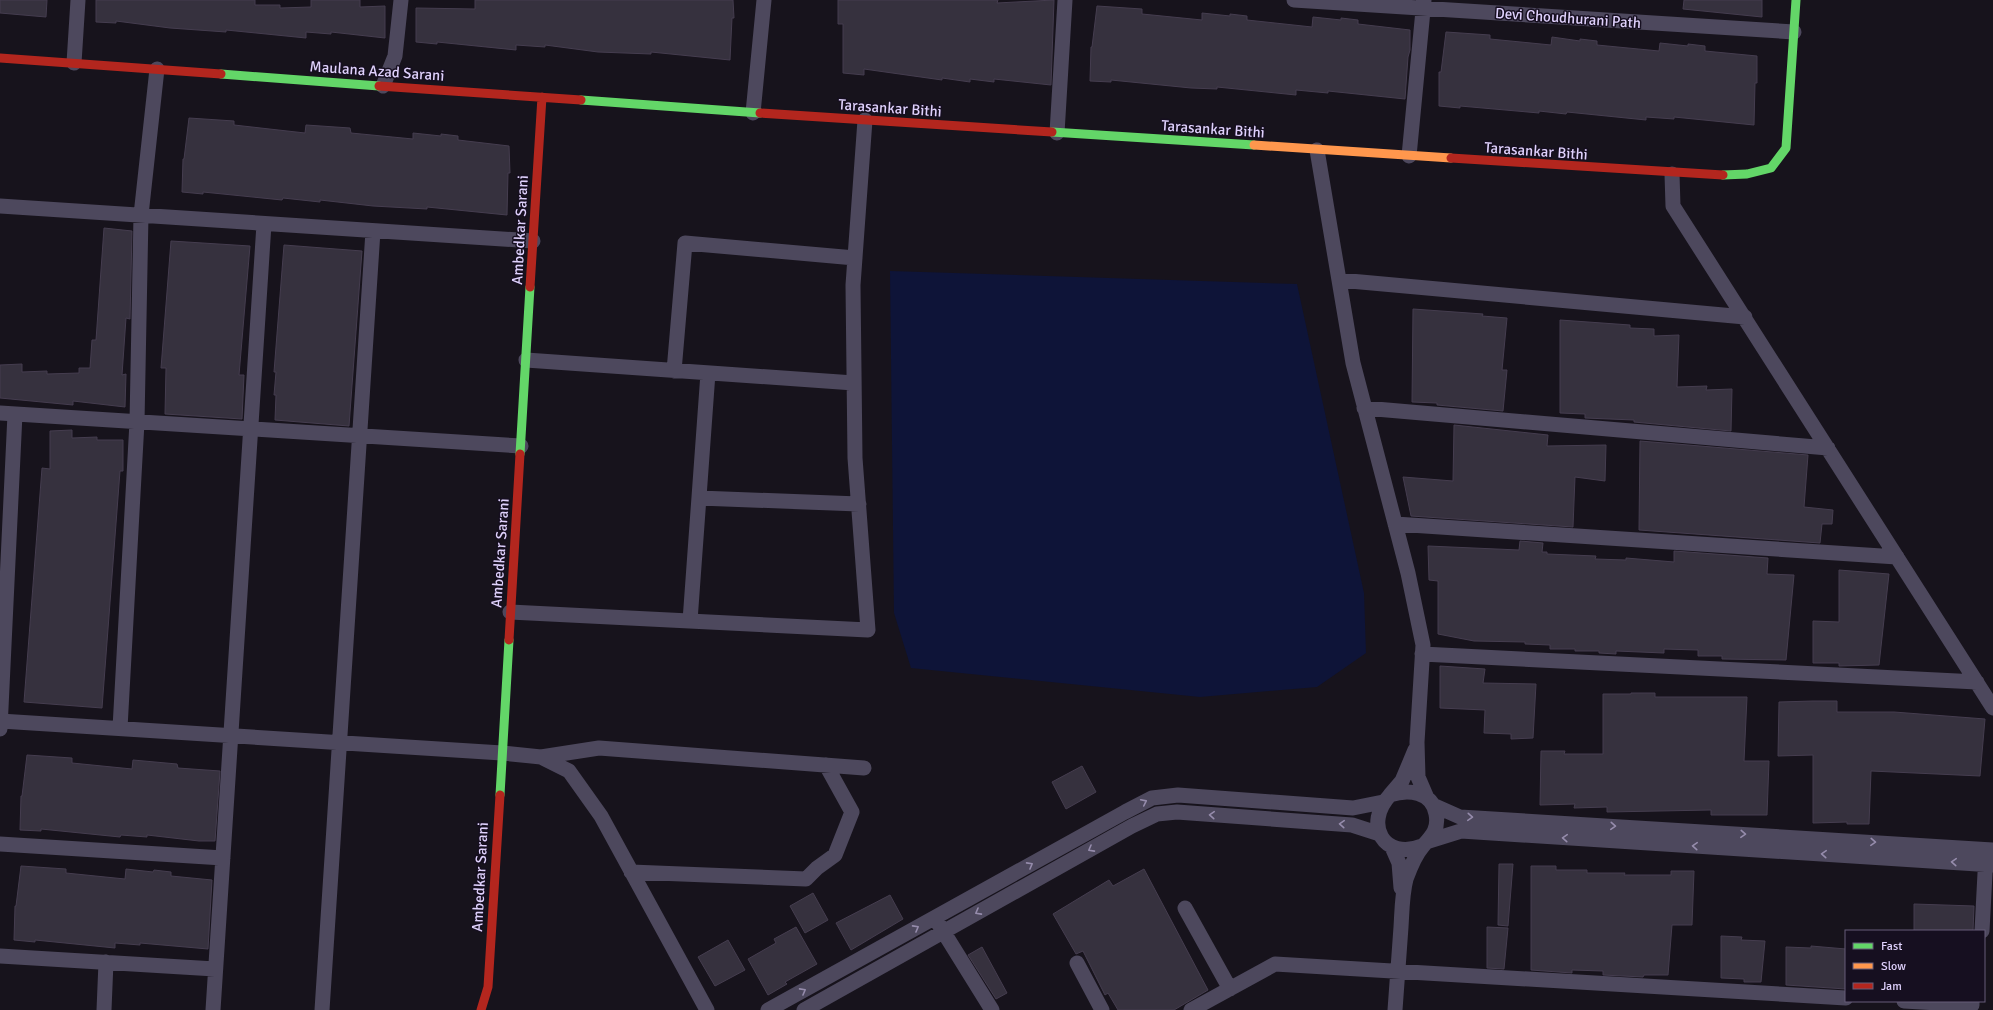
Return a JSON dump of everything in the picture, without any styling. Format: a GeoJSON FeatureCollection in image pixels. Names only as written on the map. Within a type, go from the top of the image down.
{"type":"FeatureCollection","features":[{"type":"Feature","properties":{"kind":"street"},"geometry":{"type":"LineString","coordinates":[[74,63],[78,0]]}},
{"type":"Feature","properties":{"kind":"street"},"geometry":{"type":"LineString","coordinates":[[384,86],[395,56],[402,0]]}},
{"type":"Feature","properties":{"kind":"street"},"geometry":{"type":"LineString","coordinates":[[753,113],[764,0]]}},
{"type":"Feature","properties":{"kind":"street"},"geometry":{"type":"LineString","coordinates":[[1057,133],[1065,0]]}},
{"type":"Feature","properties":{"kind":"street","name":"Devi Choudhurani Path"},"geometry":{"type":"LineString","coordinates":[[1294,0],[1423,4],[1794,32]]}},
{"type":"Feature","properties":{"kind":"street","name":"Tarasankar Bithi"},"geometry":{"type":"LineString","coordinates":[[753,113],[1672,174],[1747,174],[1771,168],[1786,148],[1796,0]]}},
{"type":"Feature","properties":{"kind":"street"},"geometry":{"type":"LineString","coordinates":[[1409,156],[1423,4]]}},
{"type":"Feature","properties":{"kind":"street","name":"Maulana Azad Sarani"},"geometry":{"type":"LineString","coordinates":[[0,58],[753,113]]}},
{"type":"Feature","properties":{"kind":"street"},"geometry":{"type":"LineString","coordinates":[[120,728],[137,422],[141,216],[157,69]]}},
{"type":"Feature","properties":{"kind":"street","name":"Ambedkar Sarani"},"geometry":{"type":"LineString","coordinates":[[481,1010],[488,987],[542,97]]}},
{"type":"Feature","properties":{"kind":"street"},"geometry":{"type":"LineString","coordinates":[[510,612],[868,630],[856,458],[853,285],[865,120]]}},
{"type":"Feature","properties":{"kind":"street"},"geometry":{"type":"LineString","coordinates":[[1317,150],[1353,363],[1395,524],[1423,644],[1417,742],[1418,777],[1436,814],[1437,824],[1434,834],[1425,844],[1411,865],[1406,881],[1402,902],[1395,1010]]}},
{"type":"Feature","properties":{"kind":"street"},"geometry":{"type":"LineString","coordinates":[[1672,174],[1673,206],[1993,708]]}},
{"type":"Feature","properties":{"kind":"street"},"geometry":{"type":"LineString","coordinates":[[0,206],[533,241]]}},
{"type":"Feature","properties":{"kind":"street"},"geometry":{"type":"LineString","coordinates":[[213,1010],[264,224]]}},
{"type":"Feature","properties":{"kind":"street"},"geometry":{"type":"LineString","coordinates":[[322,1010],[373,230]]}},
{"type":"Feature","properties":{"kind":"street"},"geometry":{"type":"LineString","coordinates":[[674,371],[686,243],[855,258]]}},
{"type":"Feature","properties":{"kind":"street"},"geometry":{"type":"LineString","coordinates":[[1339,280],[1744,317]]}},
{"type":"Feature","properties":{"kind":"street"},"geometry":{"type":"LineString","coordinates":[[526,360],[854,383]]}},
{"type":"Feature","properties":{"kind":"street"},"geometry":{"type":"LineString","coordinates":[[690,621],[708,373]]}},
{"type":"Feature","properties":{"kind":"street"},"geometry":{"type":"LineString","coordinates":[[1364,408],[1828,448]]}},
{"type":"Feature","properties":{"kind":"street"},"geometry":{"type":"LineString","coordinates":[[0,729],[7,414],[521,446]]}},
{"type":"Feature","properties":{"kind":"street"},"geometry":{"type":"LineString","coordinates":[[699,498],[859,504]]}},
{"type":"Feature","properties":{"kind":"street"},"geometry":{"type":"LineString","coordinates":[[1395,524],[1897,557]]}},
{"type":"Feature","properties":{"kind":"street"},"geometry":{"type":"LineString","coordinates":[[1422,654],[1977,682]]}},
{"type":"Feature","properties":{"kind":"street"},"geometry":{"type":"LineString","coordinates":[[0,721],[339,742],[541,757],[599,748],[864,768]]}},
{"type":"Feature","properties":{"kind":"street"},"geometry":{"type":"LineString","coordinates":[[1402,902],[1398,863],[1392,847],[1380,834],[1377,824],[1378,812],[1402,781],[1412,760],[1417,742]]}},
{"type":"Feature","properties":{"kind":"street"},"geometry":{"type":"LineString","coordinates":[[541,757],[569,771],[601,816],[707,1010]]}},
{"type":"Feature","properties":{"kind":"street"},"geometry":{"type":"LineString","coordinates":[[631,872],[806,879],[834,855],[852,812],[826,765]]}},
{"type":"Feature","properties":{"kind":"street"},"geometry":{"type":"LineString","coordinates":[[768,1010],[1125,812],[1152,798],[1178,795],[1353,808],[1387,799],[1409,791],[1420,793],[1430,802],[1460,817],[1990,849],[1982,930]]}},
{"type":"Feature","properties":{"kind":"street"},"geometry":{"type":"LineString","coordinates":[[804,1010],[1132,826],[1157,814],[1177,812],[1352,825],[1380,834]]}},
{"type":"Feature","properties":{"kind":"street"},"geometry":{"type":"LineString","coordinates":[[1392,847],[1401,850],[1412,850],[1461,831],[1989,865]]}},
{"type":"Feature","properties":{"kind":"street"},"geometry":{"type":"LineString","coordinates":[[0,844],[223,858]]}},
{"type":"Feature","properties":{"kind":"street"},"geometry":{"type":"LineString","coordinates":[[1185,908],[1230,989]]}},
{"type":"Feature","properties":{"kind":"street"},"geometry":{"type":"LineString","coordinates":[[935,918],[992,1010]]}},
{"type":"Feature","properties":{"kind":"street"},"geometry":{"type":"LineString","coordinates":[[0,956],[216,969]]}},
{"type":"Feature","properties":{"kind":"street"},"geometry":{"type":"LineString","coordinates":[[104,1010],[106,962]]}},
{"type":"Feature","properties":{"kind":"street"},"geometry":{"type":"LineString","coordinates":[[1076,963],[1102,1010]]}},
{"type":"Feature","properties":{"kind":"street"},"geometry":{"type":"LineString","coordinates":[[1191,1010],[1275,964],[1398,973],[1845,998]]}},
{"type":"Feature","properties":{"kind":"street"},"geometry":{"type":"LineString","coordinates":[[1921,1002],[1972,1005],[1972,1002]]}},
{"type":"Feature","properties":{"kind":"shaded area"},"geometry":{"type":"Polygon","coordinates":[[[890,271],[1297,284],[1364,593],[1366,653],[1317,687],[1200,697],[911,668],[894,613],[890,271]]]}},
{"type":"Feature","properties":{"kind":"building"},"geometry":{"type":"Polygon","coordinates":[[[0,0],[47,0],[46,17],[0,13],[0,0]]]}},
{"type":"Feature","properties":{"kind":"building"},"geometry":{"type":"Polygon","coordinates":[[[96,0],[255,0],[255,5],[280,5],[280,8],[311,7],[311,0],[360,0],[360,7],[385,6],[385,38],[331,32],[331,34],[306,32],[306,38],[226,30],[226,32],[170,28],[116,21],[116,23],[96,22],[96,0]]]}},
{"type":"Feature","properties":{"kind":"building"},"geometry":{"type":"Polygon","coordinates":[[[475,0],[733,0],[734,18],[732,18],[730,60],[651,52],[651,54],[598,52],[545,45],[545,47],[516,45],[516,50],[437,42],[437,44],[416,42],[416,8],[475,9],[475,0]]]}},
{"type":"Feature","properties":{"kind":"building"},"geometry":{"type":"Polygon","coordinates":[[[838,0],[998,0],[997,3],[1054,0],[1051,85],[994,79],[994,82],[970,79],[970,82],[942,78],[942,80],[864,69],[864,75],[843,73],[843,24],[838,24],[838,0]]]}},
{"type":"Feature","properties":{"kind":"building"},"geometry":{"type":"Polygon","coordinates":[[[1684,0],[1762,0],[1762,17],[1683,9],[1684,0]]]}},
{"type":"Feature","properties":{"kind":"building"},"geometry":{"type":"Polygon","coordinates":[[[1097,6],[1142,9],[1142,14],[1202,20],[1202,13],[1230,16],[1230,14],[1247,16],[1247,20],[1312,27],[1313,17],[1341,20],[1341,18],[1358,20],[1358,24],[1410,30],[1410,50],[1408,57],[1405,99],[1328,91],[1328,93],[1296,90],[1296,95],[1217,87],[1217,89],[1191,88],[1111,80],[1111,82],[1090,81],[1091,47],[1097,6]]]}},
{"type":"Feature","properties":{"kind":"building"},"geometry":{"type":"Polygon","coordinates":[[[1446,32],[1490,35],[1490,39],[1551,45],[1552,37],[1580,41],[1580,39],[1597,41],[1597,45],[1659,51],[1660,43],[1688,46],[1688,44],[1705,46],[1705,51],[1757,56],[1754,125],[1674,117],[1674,119],[1646,117],[1646,120],[1567,112],[1566,114],[1539,111],[1539,113],[1460,106],[1460,108],[1439,106],[1439,72],[1441,72],[1446,32]]]}},
{"type":"Feature","properties":{"kind":"building"},"geometry":{"type":"Polygon","coordinates":[[[189,118],[234,121],[234,125],[305,133],[306,125],[350,128],[351,133],[413,139],[413,133],[441,136],[441,134],[458,136],[458,140],[509,146],[510,173],[508,173],[507,215],[427,207],[427,209],[373,206],[320,200],[320,202],[283,198],[282,200],[203,192],[203,194],[182,192],[183,159],[189,118]]]}},
{"type":"Feature","properties":{"kind":"building"},"geometry":{"type":"Polygon","coordinates":[[[104,228],[132,231],[130,319],[126,318],[122,375],[126,374],[125,407],[73,401],[73,405],[0,398],[0,365],[22,364],[22,372],[47,371],[47,374],[79,373],[79,368],[90,368],[92,340],[96,340],[104,228]]]}},
{"type":"Feature","properties":{"kind":"building"},"geometry":{"type":"Polygon","coordinates":[[[171,241],[250,246],[239,375],[244,375],[242,419],[165,414],[166,368],[161,368],[171,241]]]}},
{"type":"Feature","properties":{"kind":"building"},"geometry":{"type":"Polygon","coordinates":[[[284,245],[362,251],[349,426],[275,420],[276,395],[274,395],[276,372],[274,372],[284,245]]]}},
{"type":"Feature","properties":{"kind":"building"},"geometry":{"type":"Polygon","coordinates":[[[1413,309],[1483,314],[1482,316],[1507,318],[1502,370],[1507,370],[1503,411],[1437,405],[1437,403],[1412,402],[1413,309]]]}},
{"type":"Feature","properties":{"kind":"building"},"geometry":{"type":"Polygon","coordinates":[[[1560,320],[1630,325],[1630,328],[1654,329],[1654,336],[1679,335],[1677,387],[1707,386],[1706,390],[1732,389],[1731,431],[1634,422],[1634,420],[1585,418],[1585,414],[1560,413],[1560,320]]]}},
{"type":"Feature","properties":{"kind":"building"},"geometry":{"type":"Polygon","coordinates":[[[1454,425],[1548,435],[1547,446],[1606,445],[1605,481],[1575,477],[1573,527],[1411,516],[1403,477],[1453,481],[1454,425]]]}},
{"type":"Feature","properties":{"kind":"building"},"geometry":{"type":"Polygon","coordinates":[[[72,430],[72,438],[97,437],[97,440],[123,440],[123,471],[120,471],[102,708],[24,702],[42,468],[50,469],[50,431],[72,430]]]}},
{"type":"Feature","properties":{"kind":"building"},"geometry":{"type":"Polygon","coordinates":[[[1640,441],[1808,455],[1804,507],[1833,510],[1832,524],[1822,524],[1820,543],[1639,530],[1640,441]]]}},
{"type":"Feature","properties":{"kind":"building"},"geometry":{"type":"Polygon","coordinates":[[[1520,541],[1543,543],[1542,552],[1547,552],[1547,554],[1596,556],[1595,559],[1626,560],[1626,558],[1674,562],[1674,551],[1768,558],[1767,574],[1794,575],[1786,660],[1722,659],[1722,656],[1698,656],[1698,650],[1664,649],[1664,653],[1616,651],[1616,654],[1599,653],[1599,651],[1575,651],[1575,649],[1550,649],[1550,645],[1525,644],[1525,642],[1474,641],[1438,634],[1438,581],[1429,580],[1428,546],[1519,550],[1520,541]]]}},
{"type":"Feature","properties":{"kind":"building"},"geometry":{"type":"Polygon","coordinates":[[[1839,570],[1889,574],[1879,665],[1839,666],[1839,663],[1813,663],[1813,621],[1839,622],[1839,570]]]}},
{"type":"Feature","properties":{"kind":"building"},"geometry":{"type":"Polygon","coordinates":[[[1440,666],[1485,669],[1483,683],[1536,684],[1533,738],[1511,739],[1511,734],[1484,733],[1485,710],[1440,708],[1440,666]]]}},
{"type":"Feature","properties":{"kind":"building"},"geometry":{"type":"Polygon","coordinates":[[[1655,693],[1655,697],[1747,697],[1744,761],[1769,761],[1767,815],[1711,815],[1711,810],[1607,812],[1607,807],[1574,808],[1575,804],[1540,805],[1541,751],[1565,751],[1564,754],[1603,754],[1603,694],[1655,693]]]}},
{"type":"Feature","properties":{"kind":"building"},"geometry":{"type":"Polygon","coordinates":[[[1837,701],[1837,712],[1894,712],[1985,719],[1980,776],[1871,771],[1869,824],[1847,824],[1847,822],[1813,823],[1813,755],[1778,756],[1779,702],[1837,701]]]}},
{"type":"Feature","properties":{"kind":"building"},"geometry":{"type":"Polygon","coordinates":[[[27,755],[72,758],[72,763],[132,769],[133,760],[177,764],[178,768],[220,771],[215,841],[199,841],[147,835],[147,837],[121,835],[120,837],[41,829],[41,831],[20,830],[21,796],[27,755]]]}},
{"type":"Feature","properties":{"kind":"building"},"geometry":{"type":"Polygon","coordinates":[[[1082,766],[1096,792],[1066,809],[1052,782],[1082,766]]]}},
{"type":"Feature","properties":{"kind":"building"},"geometry":{"type":"Polygon","coordinates":[[[1499,864],[1513,864],[1508,926],[1498,925],[1499,864]]]}},
{"type":"Feature","properties":{"kind":"building"},"geometry":{"type":"Polygon","coordinates":[[[21,866],[66,869],[66,873],[125,879],[126,869],[153,872],[154,870],[171,872],[171,876],[212,880],[208,949],[140,943],[140,945],[115,943],[115,948],[35,940],[35,942],[14,940],[15,906],[21,866]]]}},
{"type":"Feature","properties":{"kind":"building"},"geometry":{"type":"Polygon","coordinates":[[[1531,866],[1556,866],[1556,870],[1587,870],[1587,873],[1625,873],[1624,875],[1671,875],[1671,871],[1694,871],[1692,925],[1672,925],[1668,975],[1644,975],[1643,977],[1603,975],[1603,971],[1572,970],[1572,973],[1531,970],[1531,866]]]}},
{"type":"Feature","properties":{"kind":"building"},"geometry":{"type":"Polygon","coordinates":[[[1144,869],[1208,990],[1174,1010],[1118,1010],[1108,993],[1105,995],[1083,951],[1076,954],[1053,914],[1109,880],[1113,886],[1144,869]]]}},
{"type":"Feature","properties":{"kind":"building"},"geometry":{"type":"Polygon","coordinates":[[[813,893],[828,920],[805,933],[790,906],[813,893]]]}},
{"type":"Feature","properties":{"kind":"building"},"geometry":{"type":"Polygon","coordinates":[[[890,895],[903,919],[851,950],[836,923],[890,895]]]}},
{"type":"Feature","properties":{"kind":"building"},"geometry":{"type":"Polygon","coordinates":[[[1914,904],[1974,906],[1973,930],[1914,930],[1914,904]]]}},
{"type":"Feature","properties":{"kind":"building"},"geometry":{"type":"Polygon","coordinates":[[[796,927],[817,964],[785,982],[787,984],[768,995],[748,959],[776,943],[774,939],[796,927]]]}},
{"type":"Feature","properties":{"kind":"building"},"geometry":{"type":"Polygon","coordinates":[[[1487,927],[1508,928],[1504,969],[1487,968],[1487,927]]]}},
{"type":"Feature","properties":{"kind":"building"},"geometry":{"type":"Polygon","coordinates":[[[1721,936],[1742,937],[1741,940],[1765,941],[1761,982],[1744,982],[1744,979],[1721,978],[1721,936]]]}},
{"type":"Feature","properties":{"kind":"building"},"geometry":{"type":"Polygon","coordinates":[[[728,940],[745,970],[715,986],[698,957],[728,940]]]}},
{"type":"Feature","properties":{"kind":"building"},"geometry":{"type":"Polygon","coordinates":[[[1811,946],[1845,949],[1845,989],[1786,985],[1786,947],[1811,948],[1811,946]]]}},
{"type":"Feature","properties":{"kind":"building"},"geometry":{"type":"Polygon","coordinates":[[[982,947],[1007,993],[996,999],[968,955],[982,947]]]}},
{"type":"Feature","properties":{"kind":"traffic: fast"},"geometry":{"type":"LineString","coordinates":[[1723,175],[1747,174],[1771,168],[1786,148],[1796,0]]}},
{"type":"Feature","properties":{"kind":"traffic: fast"},"geometry":{"type":"LineString","coordinates":[[221,74],[379,86]]}},
{"type":"Feature","properties":{"kind":"traffic: fast"},"geometry":{"type":"LineString","coordinates":[[581,100],[760,113]]}},
{"type":"Feature","properties":{"kind":"traffic: fast"},"geometry":{"type":"LineString","coordinates":[[1052,132],[1254,145]]}},
{"type":"Feature","properties":{"kind":"traffic: fast"},"geometry":{"type":"LineString","coordinates":[[520,454],[530,287]]}},
{"type":"Feature","properties":{"kind":"traffic: fast"},"geometry":{"type":"LineString","coordinates":[[500,795],[509,640]]}},
{"type":"Feature","properties":{"kind":"traffic: slow"},"geometry":{"type":"LineString","coordinates":[[1254,145],[1451,158]]}},
{"type":"Feature","properties":{"kind":"traffic: jam"},"geometry":{"type":"LineString","coordinates":[[0,58],[221,74]]}},
{"type":"Feature","properties":{"kind":"traffic: jam"},"geometry":{"type":"LineString","coordinates":[[379,86],[581,100]]}},
{"type":"Feature","properties":{"kind":"traffic: jam"},"geometry":{"type":"LineString","coordinates":[[530,287],[542,97]]}},
{"type":"Feature","properties":{"kind":"traffic: jam"},"geometry":{"type":"LineString","coordinates":[[760,113],[1052,132]]}},
{"type":"Feature","properties":{"kind":"traffic: jam"},"geometry":{"type":"LineString","coordinates":[[1451,158],[1723,175]]}},
{"type":"Feature","properties":{"kind":"traffic: jam"},"geometry":{"type":"LineString","coordinates":[[509,640],[520,454]]}},
{"type":"Feature","properties":{"kind":"traffic: jam"},"geometry":{"type":"LineString","coordinates":[[481,1010],[488,987],[500,795]]}}]}
